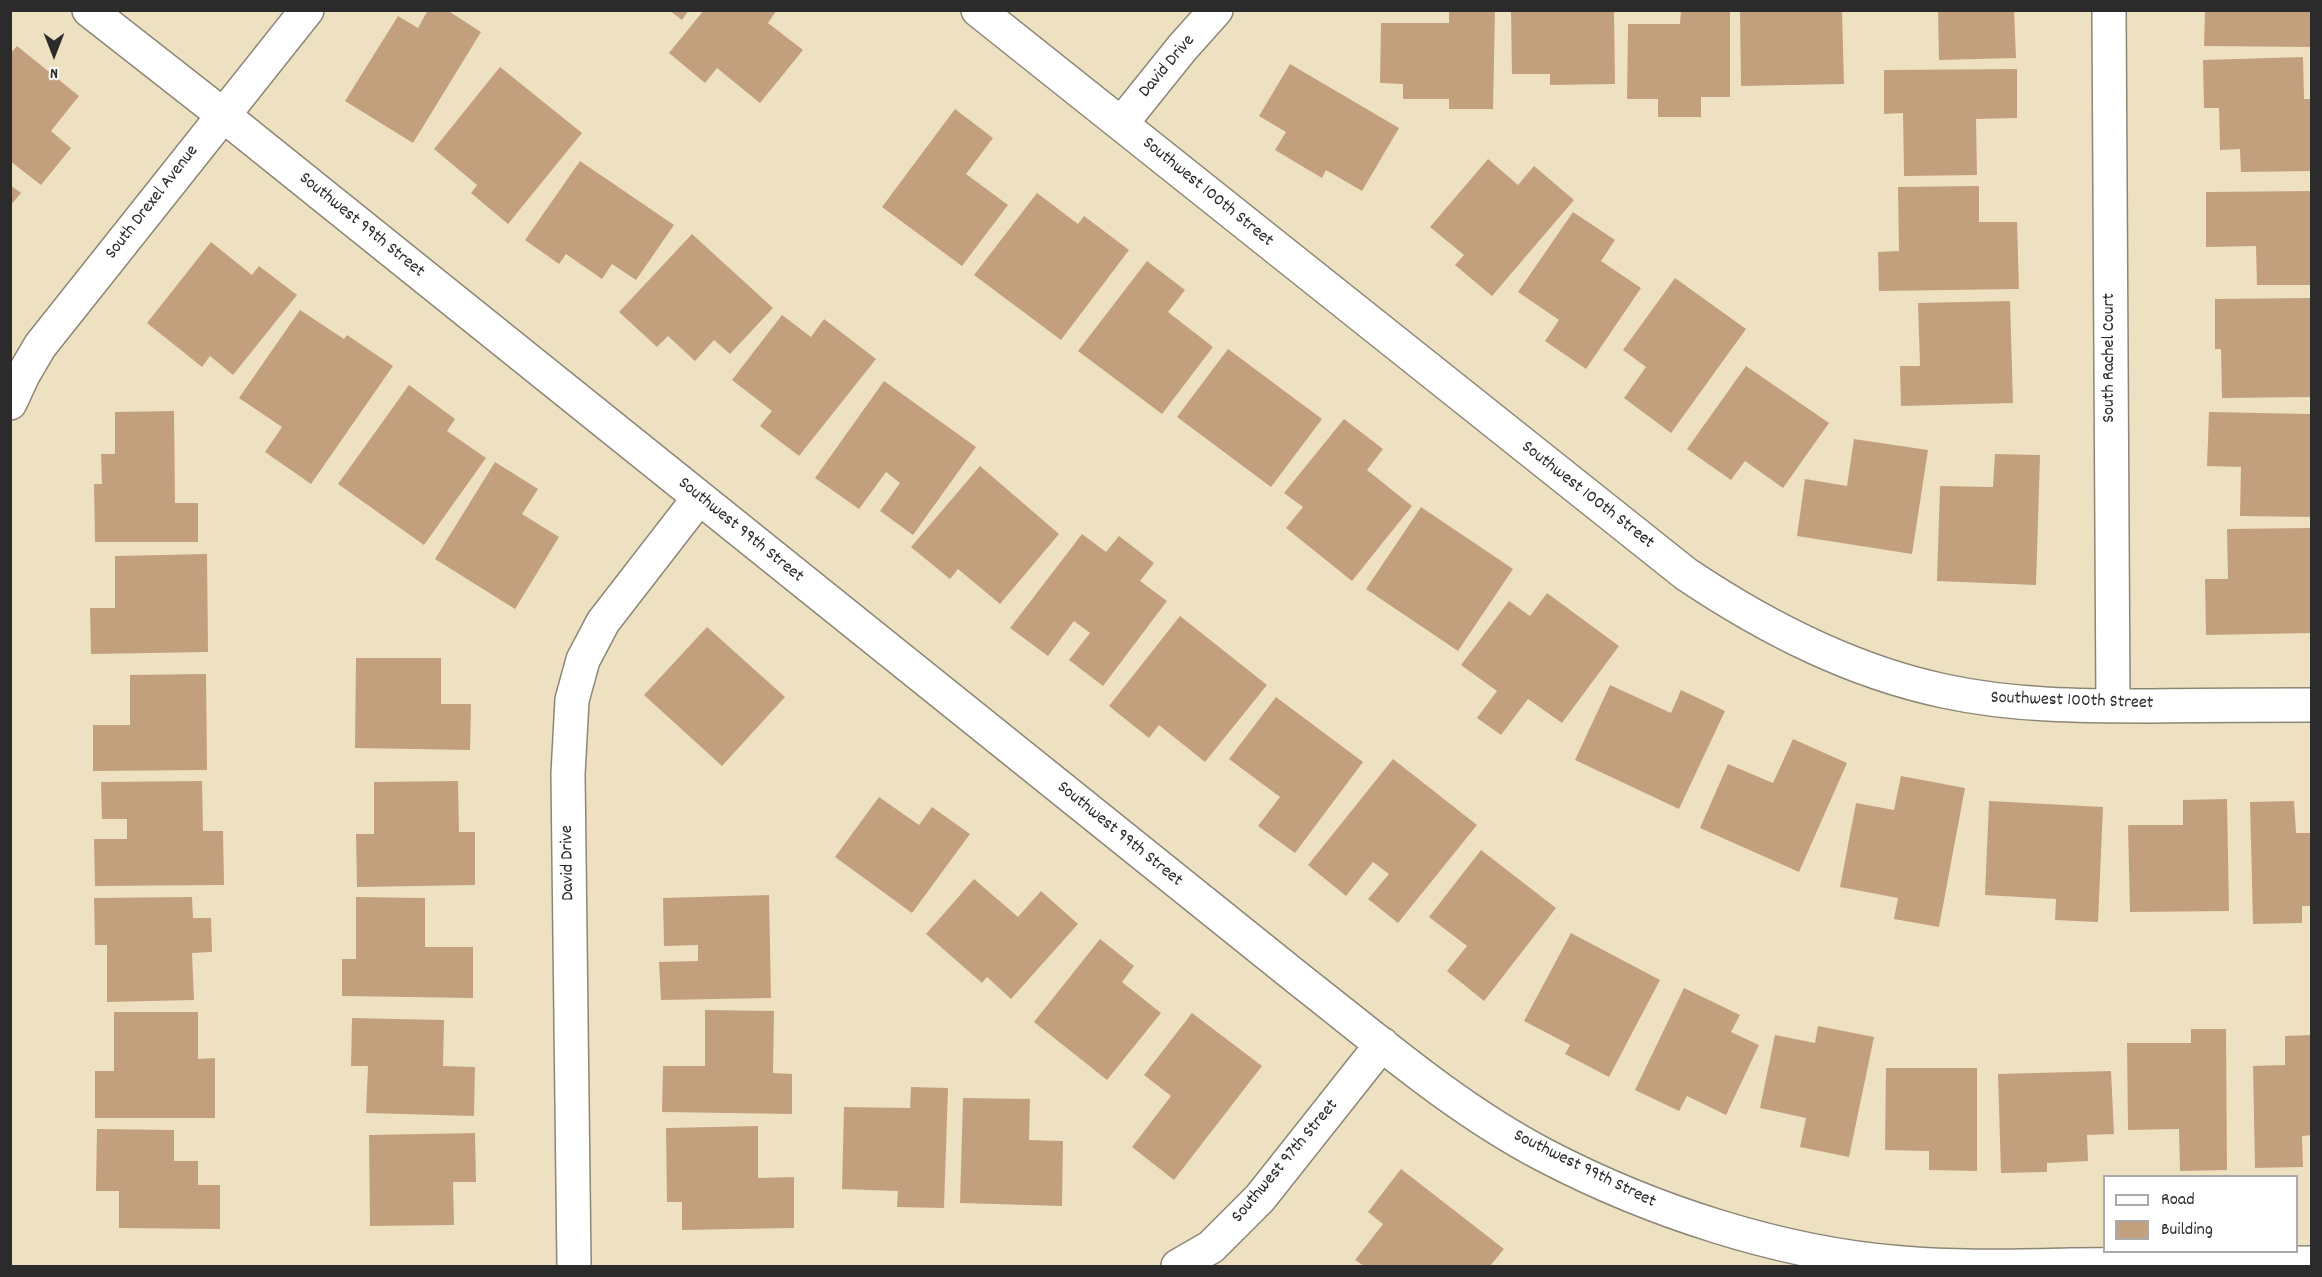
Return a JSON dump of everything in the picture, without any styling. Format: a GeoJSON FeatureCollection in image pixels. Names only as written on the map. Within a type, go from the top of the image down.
{"type":"FeatureCollection","features":[{"type":"Feature","properties":{"kind":"street","name":"Southwest 99th Street"},"geometry":{"type":"LineString","coordinates":[[89,10],[1382,1044],[1450,1096],[1542,1154],[1625,1193],[1682,1216],[1751,1235],[1854,1257],[1912,1264],[1976,1266],[2312,1263]]}},
{"type":"Feature","properties":{"kind":"street","name":"South Drexel Avenue"},"geometry":{"type":"LineString","coordinates":[[10,403],[40,346],[306,10]]}},
{"type":"Feature","properties":{"kind":"street","name":"Southwest 100th Street"},"geometry":{"type":"LineString","coordinates":[[978,10],[1686,574],[1779,632],[1820,651],[1868,669],[1944,691],[2030,703],[2113,706],[2312,705]]}},
{"type":"Feature","properties":{"kind":"street","name":"David Drive"},"geometry":{"type":"LineString","coordinates":[[1121,124],[1216,10]]}},
{"type":"Feature","properties":{"kind":"street","name":"South Rachel Court"},"geometry":{"type":"LineString","coordinates":[[2109,10],[2113,706]]}},
{"type":"Feature","properties":{"kind":"street","name":"David Drive"},"geometry":{"type":"LineString","coordinates":[[574,1266],[568,774],[572,700],[583,660],[603,622],[699,498]]}},
{"type":"Feature","properties":{"kind":"street","name":"Southwest 97th Street"},"geometry":{"type":"LineString","coordinates":[[1178,1266],[1210,1247],[1260,1198],[1382,1044]]}},
{"type":"Feature","properties":{"kind":"building"},"geometry":{"type":"Polygon","coordinates":[[[428,10],[447,10],[481,32],[413,143],[345,101],[398,16],[418,28],[428,10]]]}},
{"type":"Feature","properties":{"kind":"building"},"geometry":{"type":"Polygon","coordinates":[[[669,10],[689,10],[682,20],[669,10]]]}},
{"type":"Feature","properties":{"kind":"building"},"geometry":{"type":"Polygon","coordinates":[[[704,10],[777,10],[768,23],[803,50],[760,103],[717,68],[705,83],[669,53],[704,10]]]}},
{"type":"Feature","properties":{"kind":"building"},"geometry":{"type":"Polygon","coordinates":[[[1449,10],[1495,10],[1493,109],[1449,109],[1449,99],[1403,99],[1403,84],[1380,83],[1381,23],[1449,23],[1449,10]]]}},
{"type":"Feature","properties":{"kind":"building"},"geometry":{"type":"Polygon","coordinates":[[[1511,10],[1614,10],[1615,84],[1550,85],[1550,74],[1512,74],[1511,10]]]}},
{"type":"Feature","properties":{"kind":"building"},"geometry":{"type":"Polygon","coordinates":[[[1681,10],[1730,10],[1730,97],[1701,97],[1701,117],[1658,117],[1658,99],[1627,99],[1628,24],[1680,24],[1681,10]]]}},
{"type":"Feature","properties":{"kind":"building"},"geometry":{"type":"Polygon","coordinates":[[[1740,10],[1842,10],[1844,84],[1741,86],[1740,10]]]}},
{"type":"Feature","properties":{"kind":"building"},"geometry":{"type":"Polygon","coordinates":[[[1938,10],[2014,10],[2016,58],[1939,60],[1938,10]]]}},
{"type":"Feature","properties":{"kind":"building"},"geometry":{"type":"Polygon","coordinates":[[[2205,10],[2312,10],[2312,47],[2204,46],[2205,10]]]}},
{"type":"Feature","properties":{"kind":"building"},"geometry":{"type":"Polygon","coordinates":[[[17,46],[79,96],[51,131],[71,148],[41,185],[10,161],[10,54],[17,46]]]}},
{"type":"Feature","properties":{"kind":"building"},"geometry":{"type":"Polygon","coordinates":[[[2303,57],[2304,99],[2312,99],[2311,171],[2241,172],[2240,149],[2220,150],[2219,108],[2204,108],[2203,60],[2303,57]]]}},
{"type":"Feature","properties":{"kind":"building"},"geometry":{"type":"Polygon","coordinates":[[[1290,64],[1399,128],[1362,191],[1326,170],[1322,178],[1275,150],[1286,132],[1259,116],[1290,64]]]}},
{"type":"Feature","properties":{"kind":"building"},"geometry":{"type":"Polygon","coordinates":[[[500,67],[582,133],[508,224],[471,193],[477,185],[434,149],[500,67]]]}},
{"type":"Feature","properties":{"kind":"building"},"geometry":{"type":"Polygon","coordinates":[[[2017,69],[2017,118],[1976,119],[1977,175],[1904,176],[1903,113],[1884,114],[1884,70],[2017,69]]]}},
{"type":"Feature","properties":{"kind":"building"},"geometry":{"type":"Polygon","coordinates":[[[955,109],[993,138],[966,174],[1008,205],[962,266],[882,207],[955,109]]]}},
{"type":"Feature","properties":{"kind":"building"},"geometry":{"type":"Polygon","coordinates":[[[1488,159],[1518,185],[1534,166],[1574,200],[1492,296],[1455,265],[1464,255],[1430,227],[1488,159]]]}},
{"type":"Feature","properties":{"kind":"building"},"geometry":{"type":"Polygon","coordinates":[[[580,161],[674,225],[636,280],[612,264],[602,279],[566,254],[559,264],[525,240],[580,161]]]}},
{"type":"Feature","properties":{"kind":"building"},"geometry":{"type":"Polygon","coordinates":[[[10,185],[21,193],[10,206],[10,185]]]}},
{"type":"Feature","properties":{"kind":"building"},"geometry":{"type":"Polygon","coordinates":[[[1979,186],[1979,222],[2017,222],[2019,289],[1879,291],[1878,252],[1899,251],[1898,187],[1979,186]]]}},
{"type":"Feature","properties":{"kind":"building"},"geometry":{"type":"Polygon","coordinates":[[[2312,191],[2312,285],[2257,285],[2256,246],[2206,247],[2206,192],[2312,191]]]}},
{"type":"Feature","properties":{"kind":"building"},"geometry":{"type":"Polygon","coordinates":[[[1037,193],[1078,224],[1084,216],[1129,250],[1061,340],[974,275],[1037,193]]]}},
{"type":"Feature","properties":{"kind":"building"},"geometry":{"type":"Polygon","coordinates":[[[1573,212],[1615,240],[1601,261],[1641,288],[1586,369],[1545,341],[1559,320],[1518,292],[1573,212]]]}},
{"type":"Feature","properties":{"kind":"building"},"geometry":{"type":"Polygon","coordinates":[[[692,234],[773,308],[730,354],[714,340],[695,361],[668,336],[657,347],[619,312],[692,234]]]}},
{"type":"Feature","properties":{"kind":"building"},"geometry":{"type":"Polygon","coordinates":[[[211,242],[252,275],[259,266],[297,295],[233,375],[210,356],[202,367],[147,323],[211,242]]]}},
{"type":"Feature","properties":{"kind":"building"},"geometry":{"type":"Polygon","coordinates":[[[1147,261],[1185,290],[1168,312],[1213,347],[1162,414],[1078,351],[1147,261]]]}},
{"type":"Feature","properties":{"kind":"building"},"geometry":{"type":"Polygon","coordinates":[[[1675,278],[1746,329],[1671,433],[1624,398],[1646,367],[1623,350],[1675,278]]]}},
{"type":"Feature","properties":{"kind":"building"},"geometry":{"type":"Polygon","coordinates":[[[2312,298],[2312,397],[2222,398],[2221,349],[2215,349],[2215,299],[2312,298]]]}},
{"type":"Feature","properties":{"kind":"building"},"geometry":{"type":"Polygon","coordinates":[[[2010,301],[2013,403],[1901,406],[1900,366],[1920,366],[1918,303],[2010,301]]]}},
{"type":"Feature","properties":{"kind":"building"},"geometry":{"type":"Polygon","coordinates":[[[300,310],[344,339],[347,335],[393,366],[311,484],[265,452],[282,427],[239,398],[300,310]]]}},
{"type":"Feature","properties":{"kind":"building"},"geometry":{"type":"Polygon","coordinates":[[[782,315],[811,337],[824,319],[876,359],[799,456],[760,426],[772,411],[732,380],[782,315]]]}},
{"type":"Feature","properties":{"kind":"building"},"geometry":{"type":"Polygon","coordinates":[[[1228,349],[1322,419],[1271,487],[1177,417],[1228,349]]]}},
{"type":"Feature","properties":{"kind":"building"},"geometry":{"type":"Polygon","coordinates":[[[1746,366],[1829,423],[1783,488],[1745,461],[1731,480],[1687,449],[1746,366]]]}},
{"type":"Feature","properties":{"kind":"building"},"geometry":{"type":"Polygon","coordinates":[[[884,381],[976,447],[913,535],[880,511],[900,483],[886,472],[859,509],[815,478],[884,381]]]}},
{"type":"Feature","properties":{"kind":"building"},"geometry":{"type":"Polygon","coordinates":[[[409,385],[455,419],[447,431],[486,458],[424,545],[338,484],[409,385]]]}},
{"type":"Feature","properties":{"kind":"building"},"geometry":{"type":"Polygon","coordinates":[[[174,411],[175,503],[198,503],[198,542],[95,542],[94,484],[102,484],[101,454],[115,454],[115,412],[174,411]]]}},
{"type":"Feature","properties":{"kind":"building"},"geometry":{"type":"Polygon","coordinates":[[[2209,412],[2312,414],[2312,517],[2240,516],[2241,467],[2207,466],[2209,412]]]}},
{"type":"Feature","properties":{"kind":"building"},"geometry":{"type":"Polygon","coordinates":[[[1344,419],[1383,449],[1367,470],[1412,506],[1352,581],[1286,528],[1303,507],[1284,493],[1344,419]]]}},
{"type":"Feature","properties":{"kind":"building"},"geometry":{"type":"Polygon","coordinates":[[[1854,439],[1928,450],[1912,554],[1797,536],[1805,479],[1847,486],[1854,439]]]}},
{"type":"Feature","properties":{"kind":"building"},"geometry":{"type":"Polygon","coordinates":[[[1995,454],[2040,455],[2036,585],[1937,581],[1940,486],[1993,487],[1995,454]]]}},
{"type":"Feature","properties":{"kind":"building"},"geometry":{"type":"Polygon","coordinates":[[[495,462],[538,489],[522,514],[559,537],[515,609],[435,559],[495,462]]]}},
{"type":"Feature","properties":{"kind":"building"},"geometry":{"type":"Polygon","coordinates":[[[980,466],[1059,534],[1000,604],[958,569],[950,579],[911,547],[980,466]]]}},
{"type":"Feature","properties":{"kind":"building"},"geometry":{"type":"Polygon","coordinates":[[[1421,507],[1513,569],[1458,651],[1366,589],[1421,507]]]}},
{"type":"Feature","properties":{"kind":"building"},"geometry":{"type":"Polygon","coordinates":[[[2312,528],[2312,633],[2206,635],[2205,579],[2228,579],[2227,529],[2312,528]]]}},
{"type":"Feature","properties":{"kind":"building"},"geometry":{"type":"Polygon","coordinates":[[[1082,534],[1106,552],[1119,536],[1154,563],[1140,581],[1167,601],[1103,686],[1069,660],[1090,633],[1074,621],[1048,656],[1010,628],[1082,534]]]}},
{"type":"Feature","properties":{"kind":"building"},"geometry":{"type":"Polygon","coordinates":[[[207,554],[208,652],[91,654],[90,608],[115,608],[115,556],[207,554]]]}},
{"type":"Feature","properties":{"kind":"building"},"geometry":{"type":"Polygon","coordinates":[[[1547,593],[1619,646],[1562,723],[1528,699],[1501,735],[1477,718],[1497,691],[1461,665],[1509,601],[1530,616],[1547,593]]]}},
{"type":"Feature","properties":{"kind":"building"},"geometry":{"type":"Polygon","coordinates":[[[1180,616],[1267,685],[1205,762],[1159,725],[1149,738],[1109,706],[1180,616]]]}},
{"type":"Feature","properties":{"kind":"building"},"geometry":{"type":"Polygon","coordinates":[[[707,627],[785,697],[722,766],[644,695],[707,627]]]}},
{"type":"Feature","properties":{"kind":"building"},"geometry":{"type":"Polygon","coordinates":[[[356,658],[441,658],[441,704],[471,704],[470,750],[355,748],[356,658]]]}},
{"type":"Feature","properties":{"kind":"building"},"geometry":{"type":"Polygon","coordinates":[[[206,674],[207,770],[93,771],[93,725],[130,725],[130,675],[206,674]]]}},
{"type":"Feature","properties":{"kind":"building"},"geometry":{"type":"Polygon","coordinates":[[[1610,685],[1671,713],[1681,690],[1725,711],[1679,809],[1575,760],[1610,685]]]}},
{"type":"Feature","properties":{"kind":"building"},"geometry":{"type":"Polygon","coordinates":[[[1276,697],[1363,762],[1295,853],[1258,826],[1280,797],[1229,759],[1276,697]]]}},
{"type":"Feature","properties":{"kind":"building"},"geometry":{"type":"Polygon","coordinates":[[[1793,739],[1847,763],[1799,872],[1700,828],[1728,764],[1773,783],[1793,739]]]}},
{"type":"Feature","properties":{"kind":"building"},"geometry":{"type":"Polygon","coordinates":[[[1393,759],[1477,825],[1398,923],[1368,899],[1389,874],[1373,862],[1346,896],[1308,865],[1393,759]]]}},
{"type":"Feature","properties":{"kind":"building"},"geometry":{"type":"Polygon","coordinates":[[[1901,776],[1965,788],[1939,927],[1894,919],[1898,898],[1840,887],[1856,803],[1894,810],[1901,776]]]}},
{"type":"Feature","properties":{"kind":"building"},"geometry":{"type":"Polygon","coordinates":[[[202,781],[203,831],[223,831],[224,885],[95,886],[94,839],[127,839],[127,819],[102,819],[101,782],[202,781]]]}},
{"type":"Feature","properties":{"kind":"building"},"geometry":{"type":"Polygon","coordinates":[[[458,781],[459,832],[475,832],[475,885],[357,887],[356,834],[374,834],[374,782],[458,781]]]}},
{"type":"Feature","properties":{"kind":"building"},"geometry":{"type":"Polygon","coordinates":[[[879,797],[919,825],[932,807],[970,834],[912,913],[835,857],[879,797]]]}},
{"type":"Feature","properties":{"kind":"building"},"geometry":{"type":"Polygon","coordinates":[[[2227,799],[2229,911],[2130,912],[2128,825],[2183,825],[2183,800],[2227,799]]]}},
{"type":"Feature","properties":{"kind":"building"},"geometry":{"type":"Polygon","coordinates":[[[1989,801],[2103,807],[2098,922],[2055,920],[2056,899],[1985,895],[1989,801]]]}},
{"type":"Feature","properties":{"kind":"building"},"geometry":{"type":"Polygon","coordinates":[[[2294,801],[2296,833],[2312,833],[2312,906],[2302,906],[2302,923],[2253,924],[2250,802],[2294,801]]]}},
{"type":"Feature","properties":{"kind":"building"},"geometry":{"type":"Polygon","coordinates":[[[1481,850],[1556,908],[1484,1001],[1447,971],[1467,946],[1429,917],[1481,850]]]}},
{"type":"Feature","properties":{"kind":"building"},"geometry":{"type":"Polygon","coordinates":[[[974,879],[1018,917],[1041,891],[1078,924],[1011,999],[987,977],[982,983],[926,934],[974,879]]]}},
{"type":"Feature","properties":{"kind":"building"},"geometry":{"type":"Polygon","coordinates":[[[769,895],[771,998],[661,1000],[659,962],[698,961],[698,945],[664,946],[663,898],[769,895]]]}},
{"type":"Feature","properties":{"kind":"building"},"geometry":{"type":"Polygon","coordinates":[[[192,897],[193,918],[211,918],[212,952],[192,953],[194,1000],[107,1002],[107,945],[95,945],[94,898],[192,897]]]}},
{"type":"Feature","properties":{"kind":"building"},"geometry":{"type":"Polygon","coordinates":[[[356,897],[425,898],[425,947],[473,947],[473,998],[342,996],[342,959],[356,959],[356,897]]]}},
{"type":"Feature","properties":{"kind":"building"},"geometry":{"type":"Polygon","coordinates":[[[1571,933],[1660,980],[1609,1077],[1565,1054],[1570,1045],[1524,1021],[1571,933]]]}},
{"type":"Feature","properties":{"kind":"building"},"geometry":{"type":"Polygon","coordinates":[[[1100,939],[1134,966],[1122,982],[1161,1013],[1107,1080],[1034,1022],[1100,939]]]}},
{"type":"Feature","properties":{"kind":"building"},"geometry":{"type":"Polygon","coordinates":[[[1684,988],[1740,1015],[1731,1032],[1759,1045],[1726,1115],[1687,1096],[1679,1111],[1635,1090],[1684,988]]]}},
{"type":"Feature","properties":{"kind":"building"},"geometry":{"type":"Polygon","coordinates":[[[705,1010],[774,1011],[773,1073],[792,1074],[792,1114],[662,1112],[663,1066],[705,1066],[705,1010]]]}},
{"type":"Feature","properties":{"kind":"building"},"geometry":{"type":"Polygon","coordinates":[[[114,1012],[198,1012],[198,1059],[215,1058],[215,1118],[95,1118],[95,1071],[114,1071],[114,1012]]]}},
{"type":"Feature","properties":{"kind":"building"},"geometry":{"type":"Polygon","coordinates":[[[1192,1013],[1262,1066],[1174,1180],[1132,1147],[1171,1096],[1144,1075],[1192,1013]]]}},
{"type":"Feature","properties":{"kind":"building"},"geometry":{"type":"Polygon","coordinates":[[[352,1018],[444,1020],[443,1066],[475,1067],[474,1116],[366,1113],[368,1066],[351,1066],[352,1018]]]}},
{"type":"Feature","properties":{"kind":"building"},"geometry":{"type":"Polygon","coordinates":[[[1818,1026],[1874,1037],[1849,1157],[1800,1147],[1806,1118],[1760,1108],[1775,1035],[1815,1043],[1818,1026]]]}},
{"type":"Feature","properties":{"kind":"building"},"geometry":{"type":"Polygon","coordinates":[[[2191,1029],[2226,1029],[2227,1170],[2180,1171],[2179,1129],[2128,1130],[2127,1043],[2191,1043],[2191,1029]]]}},
{"type":"Feature","properties":{"kind":"building"},"geometry":{"type":"Polygon","coordinates":[[[2312,1035],[2312,1135],[2302,1136],[2303,1167],[2255,1168],[2253,1066],[2285,1065],[2285,1036],[2312,1035]]]}},
{"type":"Feature","properties":{"kind":"building"},"geometry":{"type":"Polygon","coordinates":[[[1886,1068],[1977,1068],[1977,1171],[1929,1170],[1929,1151],[1885,1150],[1886,1068]]]}},
{"type":"Feature","properties":{"kind":"building"},"geometry":{"type":"Polygon","coordinates":[[[2111,1071],[2114,1134],[2087,1135],[2088,1161],[2047,1163],[2047,1172],[2001,1173],[1998,1074],[2111,1071]]]}},
{"type":"Feature","properties":{"kind":"building"},"geometry":{"type":"Polygon","coordinates":[[[911,1087],[948,1088],[944,1208],[897,1207],[898,1191],[842,1189],[844,1107],[910,1108],[911,1087]]]}},
{"type":"Feature","properties":{"kind":"building"},"geometry":{"type":"Polygon","coordinates":[[[963,1098],[1030,1099],[1029,1140],[1063,1141],[1062,1206],[960,1203],[963,1098]]]}},
{"type":"Feature","properties":{"kind":"building"},"geometry":{"type":"Polygon","coordinates":[[[758,1126],[758,1178],[794,1177],[794,1228],[682,1230],[682,1202],[667,1202],[666,1128],[758,1126]]]}},
{"type":"Feature","properties":{"kind":"building"},"geometry":{"type":"Polygon","coordinates":[[[97,1129],[174,1130],[174,1161],[198,1161],[198,1185],[220,1185],[220,1229],[119,1228],[119,1191],[96,1191],[97,1129]]]}},
{"type":"Feature","properties":{"kind":"building"},"geometry":{"type":"Polygon","coordinates":[[[475,1133],[476,1182],[453,1182],[454,1225],[370,1226],[369,1135],[475,1133]]]}},
{"type":"Feature","properties":{"kind":"building"},"geometry":{"type":"Polygon","coordinates":[[[1401,1169],[1504,1249],[1490,1266],[1364,1266],[1355,1260],[1383,1224],[1368,1212],[1401,1169]]]}}]}
